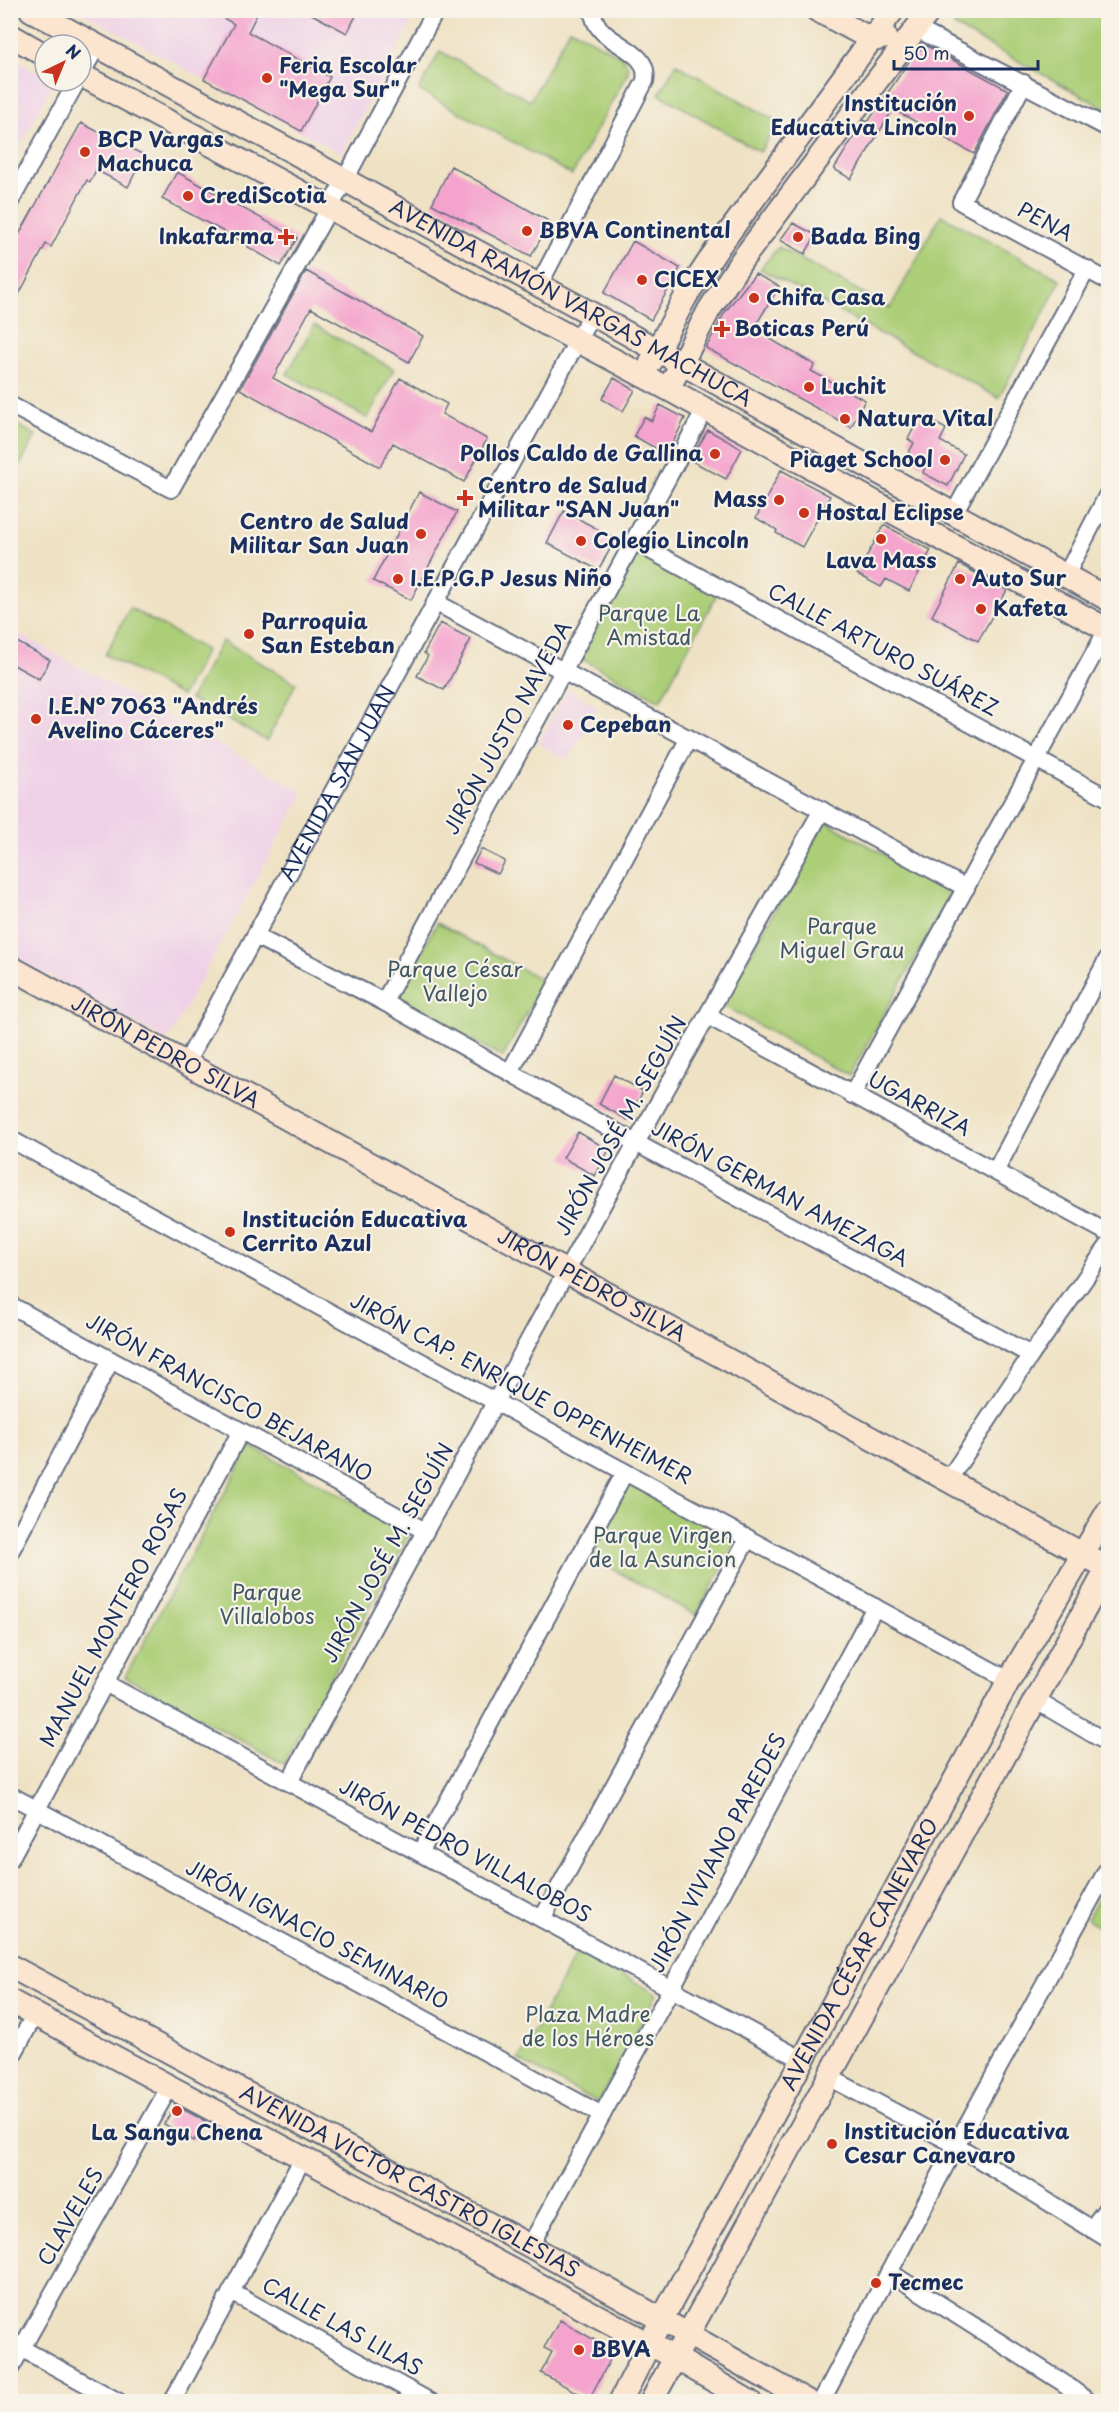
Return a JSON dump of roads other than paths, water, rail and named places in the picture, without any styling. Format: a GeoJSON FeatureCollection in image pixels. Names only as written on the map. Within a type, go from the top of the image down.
{"type":"FeatureCollection","features":[{"type":"Feature","properties":{"kind":"main road","name":"AVENIDA RAMÓN VARGAS MACHUCA"},"geometry":{"type":"LineString","coordinates":[[31,10],[539,285],[1108,599]]}},
{"type":"Feature","properties":{"kind":"main road"},"geometry":{"type":"LineString","coordinates":[[817,10],[873,40],[923,20]]}},
{"type":"Feature","properties":{"kind":"main road"},"geometry":{"type":"LineString","coordinates":[[643,376],[686,296],[720,246],[873,40],[889,12],[923,20]]}},
{"type":"Feature","properties":{"kind":"main road"},"geometry":{"type":"LineString","coordinates":[[668,389],[709,310],[742,260],[923,20]]}},
{"type":"Feature","properties":{"kind":"main road"},"geometry":{"type":"LineString","coordinates":[[10,35],[33,48]]}},
{"type":"Feature","properties":{"kind":"main road","name":"AVENIDA RAMÓN VARGAS MACHUCA"},"geometry":{"type":"LineString","coordinates":[[93,81],[668,389],[704,411],[1108,629]]}},
{"type":"Feature","properties":{"kind":"main road","name":"JIRÓN PEDRO SILVA"},"geometry":{"type":"LineString","coordinates":[[10,968],[1108,1567]]}},
{"type":"Feature","properties":{"kind":"main road","name":"AVENIDA CÉSAR CANEVARO"},"geometry":{"type":"LineString","coordinates":[[620,2402],[662,2319],[1009,1680],[1108,1511]]}},
{"type":"Feature","properties":{"kind":"main road","name":"AVENIDA CÉSAR CANEVARO"},"geometry":{"type":"LineString","coordinates":[[651,2402],[827,2076],[1108,1567]]}},
{"type":"Feature","properties":{"kind":"main road","name":"AVENIDA VICTOR CASTRO IGLESIAS"},"geometry":{"type":"LineString","coordinates":[[10,1966],[530,2246],[809,2402]]}},
{"type":"Feature","properties":{"kind":"main road","name":"AVENIDA VICTOR CASTRO IGLESIAS"},"geometry":{"type":"LineString","coordinates":[[10,2001],[674,2357],[750,2402]]}},
{"type":"Feature","properties":{"kind":"street"},"geometry":{"type":"LineString","coordinates":[[10,405],[171,489],[329,209],[436,10]]}},
{"type":"Feature","properties":{"kind":"street"},"geometry":{"type":"LineString","coordinates":[[539,285],[645,81],[647,71],[643,62],[603,34],[593,19],[593,10]]}},
{"type":"Feature","properties":{"kind":"street"},"geometry":{"type":"LineString","coordinates":[[923,20],[1024,82],[1108,128]]}},
{"type":"Feature","properties":{"kind":"street"},"geometry":{"type":"LineString","coordinates":[[93,52],[96,46]]}},
{"type":"Feature","properties":{"kind":"street","name":"PENA"},"geometry":{"type":"LineString","coordinates":[[1024,82],[961,202],[1108,281]]}},
{"type":"Feature","properties":{"kind":"street"},"geometry":{"type":"LineString","coordinates":[[10,202],[70,93]]}},
{"type":"Feature","properties":{"kind":"street"},"geometry":{"type":"LineString","coordinates":[[954,513],[1087,269]]}},
{"type":"Feature","properties":{"kind":"street","name":"AVENIDA SAN JUAN"},"geometry":{"type":"LineString","coordinates":[[186,1063],[592,314]]}},
{"type":"Feature","properties":{"kind":"street","name":"JIRÓN JUSTO NAVEDA"},"geometry":{"type":"LineString","coordinates":[[384,1002],[704,411]]}},
{"type":"Feature","properties":{"kind":"street"},"geometry":{"type":"LineString","coordinates":[[1066,575],[1108,494]]}},
{"type":"Feature","properties":{"kind":"street","name":"CALLE ARTURO SUÁREZ"},"geometry":{"type":"LineString","coordinates":[[635,542],[1108,798]]}},
{"type":"Feature","properties":{"kind":"street"},"geometry":{"type":"LineString","coordinates":[[435,602],[966,888]]}},
{"type":"Feature","properties":{"kind":"street"},"geometry":{"type":"LineString","coordinates":[[852,1095],[1108,629]]}},
{"type":"Feature","properties":{"kind":"street"},"geometry":{"type":"LineString","coordinates":[[510,1072],[689,738]]}},
{"type":"Feature","properties":{"kind":"street","name":"JIRÓN JOSÉ M. SEGUÍN"},"geometry":{"type":"LineString","coordinates":[[289,1782],[636,1143],[822,810]]}},
{"type":"Feature","properties":{"kind":"street","name":"JIRÓN GERMAN AMEZAGA"},"geometry":{"type":"LineString","coordinates":[[255,936],[384,1002],[636,1143],[1031,1355]]}},
{"type":"Feature","properties":{"kind":"street"},"geometry":{"type":"LineString","coordinates":[[996,1170],[1108,958]]}},
{"type":"Feature","properties":{"kind":"street","name":"UGARRIZA"},"geometry":{"type":"LineString","coordinates":[[708,1016],[996,1170],[1108,1233]]}},
{"type":"Feature","properties":{"kind":"street","name":"JIRÓN CAP. ENRIQUE OPPENHEIMER"},"geometry":{"type":"LineString","coordinates":[[10,1139],[1009,1680]]}},
{"type":"Feature","properties":{"kind":"street"},"geometry":{"type":"LineString","coordinates":[[949,1479],[1031,1355],[1108,1246]]}},
{"type":"Feature","properties":{"kind":"street","name":"JIRÓN FRANCISCO BEJARANO"},"geometry":{"type":"LineString","coordinates":[[10,1305],[425,1531]]}},
{"type":"Feature","properties":{"kind":"street"},"geometry":{"type":"LineString","coordinates":[[10,1552],[111,1360]]}},
{"type":"Feature","properties":{"kind":"street","name":"MANUEL MONTERO ROSAS"},"geometry":{"type":"LineString","coordinates":[[10,1859],[241,1431]]}},
{"type":"Feature","properties":{"kind":"street"},"geometry":{"type":"LineString","coordinates":[[420,1852],[625,1472]]}},
{"type":"Feature","properties":{"kind":"street"},"geometry":{"type":"LineString","coordinates":[[542,1919],[748,1538]]}},
{"type":"Feature","properties":{"kind":"street","name":"JIRÓN VIVIANO PAREDES"},"geometry":{"type":"LineString","coordinates":[[530,2246],[671,1989],[874,1607]]}},
{"type":"Feature","properties":{"kind":"street","name":"JIRÓN PEDRO VILLALOBOS"},"geometry":{"type":"LineString","coordinates":[[105,1683],[803,2060]]}},
{"type":"Feature","properties":{"kind":"street"},"geometry":{"type":"LineString","coordinates":[[1035,1700],[1108,1743]]}},
{"type":"Feature","properties":{"kind":"street","name":"JIRÓN IGNACIO SEMINARIO"},"geometry":{"type":"LineString","coordinates":[[10,1795],[602,2115]]}},
{"type":"Feature","properties":{"kind":"street"},"geometry":{"type":"LineString","coordinates":[[821,2402],[956,2145],[1108,1868]]}},
{"type":"Feature","properties":{"kind":"street"},"geometry":{"type":"LineString","coordinates":[[10,2060],[35,2014]]}},
{"type":"Feature","properties":{"kind":"street"},"geometry":{"type":"LineString","coordinates":[[827,2076],[956,2145],[1108,2239]]}},
{"type":"Feature","properties":{"kind":"street","name":"CLAVELES"},"geometry":{"type":"LineString","coordinates":[[10,2369],[16,2345],[170,2086]]}},
{"type":"Feature","properties":{"kind":"street"},"geometry":{"type":"LineString","coordinates":[[171,2402],[303,2158]]}},
{"type":"Feature","properties":{"kind":"street"},"geometry":{"type":"LineString","coordinates":[[1092,2228],[1108,2207]]}},
{"type":"Feature","properties":{"kind":"street"},"geometry":{"type":"LineString","coordinates":[[889,2272],[1062,2382],[1089,2402]]}},
{"type":"Feature","properties":{"kind":"street","name":"CALLE LAS LILAS"},"geometry":{"type":"LineString","coordinates":[[231,2292],[431,2402]]}},
{"type":"Feature","properties":{"kind":"street"},"geometry":{"type":"LineString","coordinates":[[16,2345],[119,2402]]}},
{"type":"Feature","properties":{"kind":"place","name":"Feria Escolar \"Mega Sur\""},"geometry":{"type":"Point","coordinates":[267,78]}},
{"type":"Feature","properties":{"kind":"place","name":"Institución Educativa Lincoln"},"geometry":{"type":"Point","coordinates":[969,116]}},
{"type":"Feature","properties":{"kind":"place","name":"BCP Vargas Machuca"},"geometry":{"type":"Point","coordinates":[85,152]}},
{"type":"Feature","properties":{"kind":"place","name":"CrediScotia"},"geometry":{"type":"Point","coordinates":[188,196]}},
{"type":"Feature","properties":{"kind":"place","name":"BBVA Continental"},"geometry":{"type":"Point","coordinates":[527,231]}},
{"type":"Feature","properties":{"kind":"place","name":"Inkafarma"},"geometry":{"type":"Point","coordinates":[286,237]}},
{"type":"Feature","properties":{"kind":"place","name":"Bada Bing"},"geometry":{"type":"Point","coordinates":[798,237]}},
{"type":"Feature","properties":{"kind":"place","name":"CICEX"},"geometry":{"type":"Point","coordinates":[642,280]}},
{"type":"Feature","properties":{"kind":"place","name":"Chifa Casa"},"geometry":{"type":"Point","coordinates":[754,298]}},
{"type":"Feature","properties":{"kind":"place","name":"Boticas Perú"},"geometry":{"type":"Point","coordinates":[722,329]}},
{"type":"Feature","properties":{"kind":"place","name":"Luchit"},"geometry":{"type":"Point","coordinates":[809,387]}},
{"type":"Feature","properties":{"kind":"place","name":"Natura Vital"},"geometry":{"type":"Point","coordinates":[845,419]}},
{"type":"Feature","properties":{"kind":"place","name":"Pollos Caldo de Gallina"},"geometry":{"type":"Point","coordinates":[715,454]}},
{"type":"Feature","properties":{"kind":"place","name":"Piaget School"},"geometry":{"type":"Point","coordinates":[945,460]}},
{"type":"Feature","properties":{"kind":"place","name":"Centro de Salud Militar \"SAN Juan\""},"geometry":{"type":"Point","coordinates":[465,498]}},
{"type":"Feature","properties":{"kind":"place","name":"Mass"},"geometry":{"type":"Point","coordinates":[779,500]}},
{"type":"Feature","properties":{"kind":"place","name":"Hostal Eclipse"},"geometry":{"type":"Point","coordinates":[804,513]}},
{"type":"Feature","properties":{"kind":"place","name":"Centro de Salud Militar San Juan"},"geometry":{"type":"Point","coordinates":[421,534]}},
{"type":"Feature","properties":{"kind":"place","name":"Lava Mass"},"geometry":{"type":"Point","coordinates":[881,539]}},
{"type":"Feature","properties":{"kind":"place","name":"Colegio Lincoln"},"geometry":{"type":"Point","coordinates":[581,541]}},
{"type":"Feature","properties":{"kind":"place","name":"I.E.P.G.P Jesus Niño"},"geometry":{"type":"Point","coordinates":[398,579]}},
{"type":"Feature","properties":{"kind":"place","name":"Auto Sur"},"geometry":{"type":"Point","coordinates":[960,579]}},
{"type":"Feature","properties":{"kind":"place","name":"Kafeta"},"geometry":{"type":"Point","coordinates":[981,609]}},
{"type":"Feature","properties":{"kind":"place","name":"Parroquia San Esteban"},"geometry":{"type":"Point","coordinates":[249,634]}},
{"type":"Feature","properties":{"kind":"place","name":"I.E.N° 7063 \"Andrés Avelino Cáceres\""},"geometry":{"type":"Point","coordinates":[36,719]}},
{"type":"Feature","properties":{"kind":"place","name":"Cepeban"},"geometry":{"type":"Point","coordinates":[568,725]}},
{"type":"Feature","properties":{"kind":"place","name":"Institución Educativa Cerrito Azul"},"geometry":{"type":"Point","coordinates":[230,1232]}},
{"type":"Feature","properties":{"kind":"place","name":"La Sangu Chena"},"geometry":{"type":"Point","coordinates":[177,2111]}},
{"type":"Feature","properties":{"kind":"place","name":"Institución Educativa Cesar Canevaro"},"geometry":{"type":"Point","coordinates":[832,2144]}},
{"type":"Feature","properties":{"kind":"place","name":"Tecmec"},"geometry":{"type":"Point","coordinates":[876,2283]}},
{"type":"Feature","properties":{"kind":"place","name":"BBVA"},"geometry":{"type":"Point","coordinates":[579,2350]}},
{"type":"Feature","properties":{"kind":"park label","name":"Parque La Amistad"},"geometry":{"type":"Point","coordinates":[649,626]}},
{"type":"Feature","properties":{"kind":"park label","name":"Parque Miguel Grau"},"geometry":{"type":"Point","coordinates":[842,939]}},
{"type":"Feature","properties":{"kind":"park label","name":"Parque César Vallejo"},"geometry":{"type":"Point","coordinates":[455,982]}},
{"type":"Feature","properties":{"kind":"park label","name":"Parque Virgen de la Asuncion"},"geometry":{"type":"Point","coordinates":[663,1548]}},
{"type":"Feature","properties":{"kind":"park label","name":"Parque Villalobos"},"geometry":{"type":"Point","coordinates":[267,1605]}},
{"type":"Feature","properties":{"kind":"park label","name":"Plaza Madre de los Héroes"},"geometry":{"type":"Point","coordinates":[588,2027]}}]}
